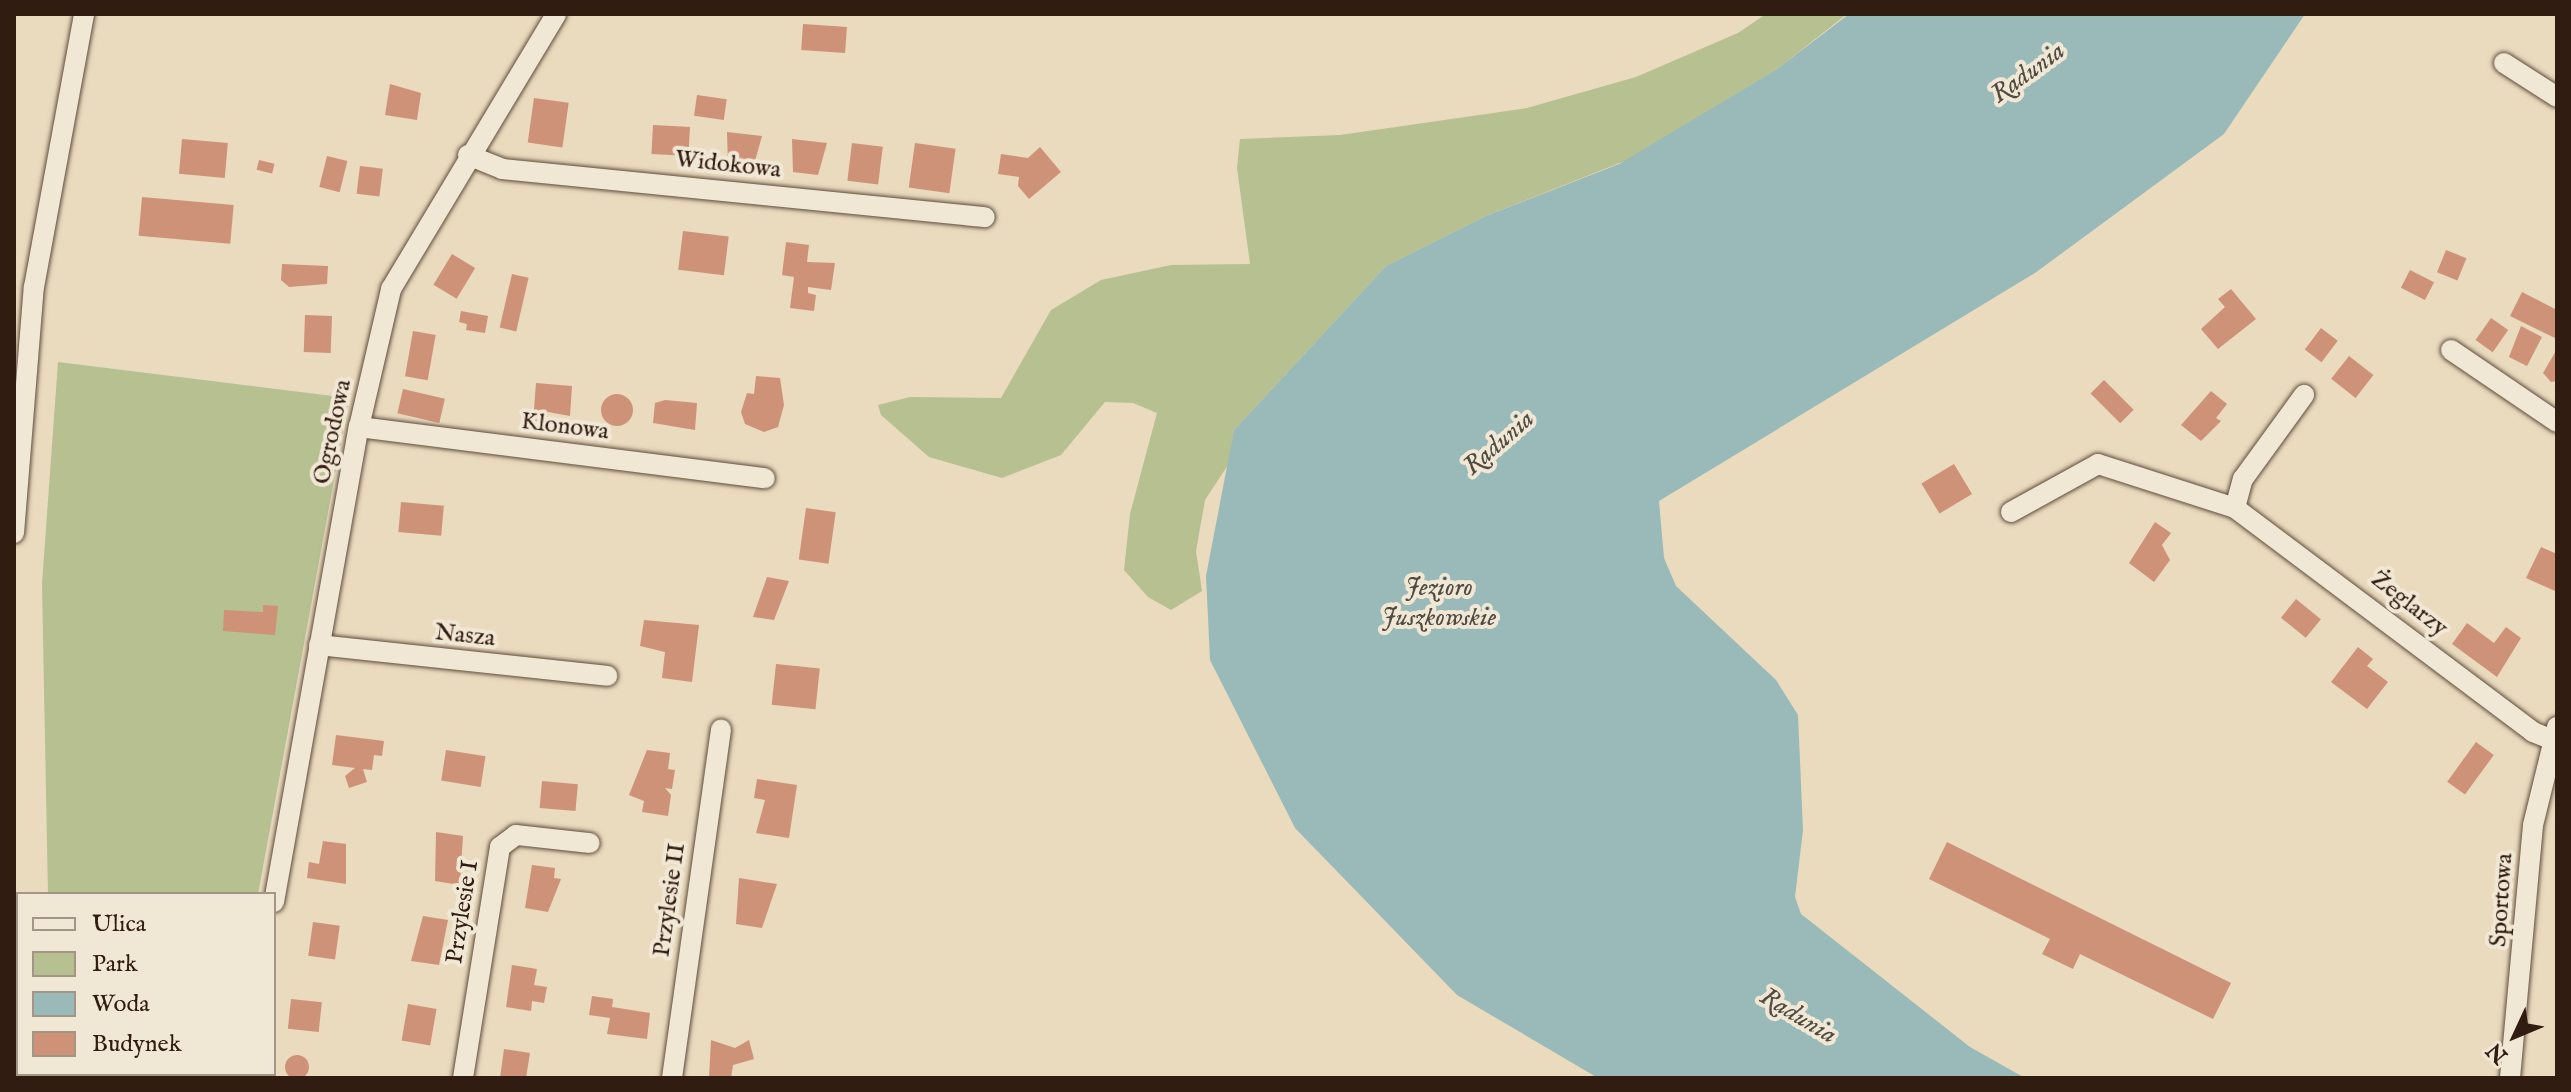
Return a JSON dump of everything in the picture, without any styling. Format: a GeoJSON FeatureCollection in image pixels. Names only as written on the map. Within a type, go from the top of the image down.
{"type":"FeatureCollection","features":[{"type":"Feature","properties":{"kind":"street"},"geometry":{"type":"LineString","coordinates":[[14,533],[34,287],[84,14]]}},
{"type":"Feature","properties":{"kind":"street","name":"Ogrodowa"},"geometry":{"type":"LineString","coordinates":[[276,892],[359,427],[391,289],[468,155],[556,14]]}},
{"type":"Feature","properties":{"kind":"street"},"geometry":{"type":"LineString","coordinates":[[2504,63],[2557,97]]}},
{"type":"Feature","properties":{"kind":"street","name":"Widokowa"},"geometry":{"type":"LineString","coordinates":[[468,155],[502,169],[985,217]]}},
{"type":"Feature","properties":{"kind":"street"},"geometry":{"type":"LineString","coordinates":[[2451,350],[2557,422]]}},
{"type":"Feature","properties":{"kind":"street"},"geometry":{"type":"LineString","coordinates":[[2235,508],[2243,479],[2304,395]]}},
{"type":"Feature","properties":{"kind":"street","name":"Klonowa"},"geometry":{"type":"LineString","coordinates":[[359,427],[765,478]]}},
{"type":"Feature","properties":{"kind":"street","name":"Żeglarzy"},"geometry":{"type":"LineString","coordinates":[[2011,512],[2098,464],[2235,508],[2533,732],[2555,734]]}},
{"type":"Feature","properties":{"kind":"street","name":"Nasza"},"geometry":{"type":"LineString","coordinates":[[319,645],[607,676]]}},
{"type":"Feature","properties":{"kind":"street","name":"Przylesie II"},"geometry":{"type":"LineString","coordinates":[[672,1078],[721,729]]}},
{"type":"Feature","properties":{"kind":"street","name":"Sportowa"},"geometry":{"type":"LineString","coordinates":[[2510,1078],[2533,825],[2555,734]]}},
{"type":"Feature","properties":{"kind":"street","name":"Przylesie I"},"geometry":{"type":"LineString","coordinates":[[463,1078],[500,847],[516,835],[590,843]]}},
{"type":"Feature","properties":{"kind":"street"},"geometry":{"type":"LineString","coordinates":[[14,926],[16,947]]}},
{"type":"Feature","properties":{"kind":"green space"},"geometry":{"type":"Polygon","coordinates":[[[1766,14],[1847,14],[1777,69],[1627,160],[1486,216],[1386,266],[1234,430],[1228,465],[1205,500],[1196,551],[1202,591],[1171,610],[1148,597],[1124,570],[1130,514],[1157,413],[1133,403],[1105,402],[1061,455],[1002,478],[929,457],[881,415],[878,405],[910,397],[1001,398],[1051,310],[1101,280],[1171,265],[1250,264],[1237,168],[1240,139],[1340,135],[1527,108],[1636,77],[1738,33],[1766,14]]]}},
{"type":"Feature","properties":{"kind":"green space"},"geometry":{"type":"Polygon","coordinates":[[[58,362],[349,398],[258,892],[48,892],[42,584],[58,362]]]}},
{"type":"Feature","properties":{"kind":"green space"},"geometry":{"type":"Polygon","coordinates":[[[58,1076],[144,1076],[58,1078],[58,1076]]]}},
{"type":"Feature","properties":{"kind":"water","name":"Jezioro Juszkowskie"},"geometry":{"type":"Polygon","coordinates":[[[1849,14],[2305,14],[2224,134],[2035,273],[1659,501],[1664,558],[1676,586],[1776,680],[1798,715],[1803,830],[1795,897],[1801,914],[1970,1047],[2025,1078],[1598,1078],[1457,995],[1295,828],[1210,660],[1206,576],[1234,430],[1386,266],[1486,216],[1619,164],[1777,69],[1849,14]]]}},
{"type":"Feature","properties":{"kind":"building"},"geometry":{"type":"Polygon","coordinates":[[[803,24],[847,27],[845,53],[801,50],[803,24]]]}},
{"type":"Feature","properties":{"kind":"building"},"geometry":{"type":"Polygon","coordinates":[[[390,84],[421,93],[417,120],[385,115],[390,84]]]}},
{"type":"Feature","properties":{"kind":"building"},"geometry":{"type":"Polygon","coordinates":[[[697,95],[727,99],[724,120],[694,116],[697,95]]]}},
{"type":"Feature","properties":{"kind":"building"},"geometry":{"type":"Polygon","coordinates":[[[534,98],[569,103],[562,147],[528,143],[534,98]]]}},
{"type":"Feature","properties":{"kind":"building"},"geometry":{"type":"Polygon","coordinates":[[[653,125],[690,127],[688,156],[651,154],[653,125]]]}},
{"type":"Feature","properties":{"kind":"building"},"geometry":{"type":"Polygon","coordinates":[[[727,132],[762,136],[753,168],[728,165],[727,132]]]}},
{"type":"Feature","properties":{"kind":"building"},"geometry":{"type":"Polygon","coordinates":[[[182,139],[228,143],[225,178],[179,174],[182,139]]]}},
{"type":"Feature","properties":{"kind":"building"},"geometry":{"type":"Polygon","coordinates":[[[792,139],[827,143],[818,175],[793,172],[792,139]]]}},
{"type":"Feature","properties":{"kind":"building"},"geometry":{"type":"Polygon","coordinates":[[[852,143],[883,147],[878,184],[847,181],[852,143]]]}},
{"type":"Feature","properties":{"kind":"building"},"geometry":{"type":"Polygon","coordinates":[[[915,143],[956,149],[949,193],[909,188],[915,143]]]}},
{"type":"Feature","properties":{"kind":"building"},"geometry":{"type":"Polygon","coordinates":[[[1040,147],[1061,172],[1029,199],[1018,186],[1019,177],[998,174],[1001,154],[1028,158],[1040,147]]]}},
{"type":"Feature","properties":{"kind":"building"},"geometry":{"type":"Polygon","coordinates":[[[327,156],[347,161],[340,192],[319,187],[327,156]]]}},
{"type":"Feature","properties":{"kind":"building"},"geometry":{"type":"Polygon","coordinates":[[[259,160],[275,164],[272,174],[257,170],[259,160]]]}},
{"type":"Feature","properties":{"kind":"building"},"geometry":{"type":"Polygon","coordinates":[[[360,166],[383,169],[379,197],[357,194],[360,166]]]}},
{"type":"Feature","properties":{"kind":"building"},"geometry":{"type":"Polygon","coordinates":[[[142,197],[234,205],[230,244],[139,236],[142,197]]]}},
{"type":"Feature","properties":{"kind":"building"},"geometry":{"type":"Polygon","coordinates":[[[683,231],[729,237],[724,275],[678,270],[683,231]]]}},
{"type":"Feature","properties":{"kind":"building"},"geometry":{"type":"Polygon","coordinates":[[[786,242],[809,245],[807,262],[835,263],[831,290],[808,287],[808,293],[816,295],[814,311],[790,308],[794,277],[782,275],[786,242]]]}},
{"type":"Feature","properties":{"kind":"building"},"geometry":{"type":"Polygon","coordinates":[[[2446,250],[2466,258],[2457,280],[2437,272],[2446,250]]]}},
{"type":"Feature","properties":{"kind":"building"},"geometry":{"type":"Polygon","coordinates":[[[452,254],[475,268],[457,299],[433,285],[452,254]]]}},
{"type":"Feature","properties":{"kind":"building"},"geometry":{"type":"Polygon","coordinates":[[[282,264],[328,266],[327,284],[289,287],[281,280],[282,264]]]}},
{"type":"Feature","properties":{"kind":"building"},"geometry":{"type":"Polygon","coordinates":[[[2410,270],[2434,282],[2425,300],[2401,288],[2410,270]]]}},
{"type":"Feature","properties":{"kind":"building"},"geometry":{"type":"Polygon","coordinates":[[[512,274],[529,278],[516,331],[500,328],[512,274]]]}},
{"type":"Feature","properties":{"kind":"building"},"geometry":{"type":"Polygon","coordinates":[[[2231,289],[2256,319],[2218,349],[2201,329],[2225,307],[2218,299],[2231,289]]]}},
{"type":"Feature","properties":{"kind":"building"},"geometry":{"type":"Polygon","coordinates":[[[2522,292],[2557,310],[2557,339],[2510,316],[2522,292]]]}},
{"type":"Feature","properties":{"kind":"building"},"geometry":{"type":"Polygon","coordinates":[[[461,311],[488,316],[485,333],[466,330],[467,324],[459,322],[461,311]]]}},
{"type":"Feature","properties":{"kind":"building"},"geometry":{"type":"Polygon","coordinates":[[[305,315],[332,316],[331,353],[304,352],[305,315]]]}},
{"type":"Feature","properties":{"kind":"building"},"geometry":{"type":"Polygon","coordinates":[[[2491,318],[2508,330],[2493,352],[2476,340],[2491,318]]]}},
{"type":"Feature","properties":{"kind":"building"},"geometry":{"type":"Polygon","coordinates":[[[2521,326],[2542,337],[2527,366],[2509,357],[2521,326]]]}},
{"type":"Feature","properties":{"kind":"building"},"geometry":{"type":"Polygon","coordinates":[[[2321,328],[2338,341],[2322,362],[2305,350],[2321,328]]]}},
{"type":"Feature","properties":{"kind":"building"},"geometry":{"type":"Polygon","coordinates":[[[413,331],[436,335],[428,380],[405,376],[413,331]]]}},
{"type":"Feature","properties":{"kind":"building"},"geometry":{"type":"Polygon","coordinates":[[[2557,349],[2557,381],[2551,382],[2543,373],[2557,349]]]}},
{"type":"Feature","properties":{"kind":"building"},"geometry":{"type":"Polygon","coordinates":[[[2349,356],[2373,375],[2356,398],[2331,379],[2349,356]]]}},
{"type":"Feature","properties":{"kind":"building"},"geometry":{"type":"Polygon","coordinates":[[[756,376],[780,378],[784,405],[778,427],[764,432],[745,424],[741,412],[747,393],[754,394],[756,376]]]}},
{"type":"Feature","properties":{"kind":"building"},"geometry":{"type":"Polygon","coordinates":[[[2104,380],[2134,410],[2120,423],[2091,393],[2104,380]]]}},
{"type":"Feature","properties":{"kind":"building"},"geometry":{"type":"Polygon","coordinates":[[[536,383],[572,386],[570,416],[548,412],[547,423],[533,422],[536,383]]]}},
{"type":"Feature","properties":{"kind":"building"},"geometry":{"type":"Polygon","coordinates":[[[403,389],[445,399],[439,423],[397,413],[403,389]]]}},
{"type":"Feature","properties":{"kind":"building"},"geometry":{"type":"Polygon","coordinates":[[[2211,391],[2227,404],[2216,418],[2221,421],[2201,441],[2181,425],[2211,391]]]}},
{"type":"Feature","properties":{"kind":"building"},"geometry":{"type":"Polygon","coordinates":[[[617,394],[628,399],[633,410],[628,421],[617,426],[606,421],[601,410],[606,399],[617,394]]]}},
{"type":"Feature","properties":{"kind":"building"},"geometry":{"type":"Polygon","coordinates":[[[665,400],[697,403],[695,430],[653,423],[655,403],[665,400]]]}},
{"type":"Feature","properties":{"kind":"building"},"geometry":{"type":"Polygon","coordinates":[[[1954,464],[1972,494],[1939,514],[1921,484],[1954,464]]]}},
{"type":"Feature","properties":{"kind":"building"},"geometry":{"type":"Polygon","coordinates":[[[401,502],[444,506],[441,536],[398,532],[401,502]]]}},
{"type":"Feature","properties":{"kind":"building"},"geometry":{"type":"Polygon","coordinates":[[[806,508],[836,512],[828,564],[799,559],[806,508]]]}},
{"type":"Feature","properties":{"kind":"building"},"geometry":{"type":"Polygon","coordinates":[[[2155,522],[2171,533],[2162,545],[2170,560],[2154,582],[2129,563],[2155,522]]]}},
{"type":"Feature","properties":{"kind":"building"},"geometry":{"type":"Polygon","coordinates":[[[2541,547],[2557,554],[2555,591],[2526,578],[2541,547]]]}},
{"type":"Feature","properties":{"kind":"building"},"geometry":{"type":"Polygon","coordinates":[[[767,577],[789,581],[774,620],[753,617],[767,577]]]}},
{"type":"Feature","properties":{"kind":"building"},"geometry":{"type":"Polygon","coordinates":[[[2296,599],[2321,619],[2306,638],[2281,618],[2296,599]]]}},
{"type":"Feature","properties":{"kind":"building"},"geometry":{"type":"Polygon","coordinates":[[[263,605],[278,606],[275,635],[223,631],[224,610],[263,612],[263,605]]]}},
{"type":"Feature","properties":{"kind":"building"},"geometry":{"type":"Polygon","coordinates":[[[644,620],[699,625],[692,682],[662,678],[665,652],[640,646],[644,620]]]}},
{"type":"Feature","properties":{"kind":"building"},"geometry":{"type":"Polygon","coordinates":[[[2467,623],[2494,643],[2506,627],[2521,638],[2497,677],[2452,644],[2467,623]]]}},
{"type":"Feature","properties":{"kind":"building"},"geometry":{"type":"Polygon","coordinates":[[[2358,647],[2373,659],[2367,666],[2388,682],[2367,709],[2331,682],[2358,647]]]}},
{"type":"Feature","properties":{"kind":"building"},"geometry":{"type":"Polygon","coordinates":[[[776,664],[820,669],[815,709],[772,705],[776,664]]]}},
{"type":"Feature","properties":{"kind":"building"},"geometry":{"type":"Polygon","coordinates":[[[336,735],[384,741],[382,756],[374,755],[372,770],[363,769],[367,782],[349,788],[345,776],[355,768],[332,765],[336,735]]]}},
{"type":"Feature","properties":{"kind":"building"},"geometry":{"type":"Polygon","coordinates":[[[2476,742],[2494,755],[2465,795],[2447,782],[2476,742]]]}},
{"type":"Feature","properties":{"kind":"building"},"geometry":{"type":"Polygon","coordinates":[[[446,750],[486,756],[481,787],[441,781],[446,750]]]}},
{"type":"Feature","properties":{"kind":"building"},"geometry":{"type":"Polygon","coordinates":[[[647,750],[670,753],[668,769],[675,770],[672,789],[665,788],[671,795],[668,816],[642,812],[644,801],[629,795],[647,750]]]}},
{"type":"Feature","properties":{"kind":"building"},"geometry":{"type":"Polygon","coordinates":[[[757,779],[797,785],[789,838],[756,833],[765,800],[754,798],[757,779]]]}},
{"type":"Feature","properties":{"kind":"building"},"geometry":{"type":"Polygon","coordinates":[[[542,781],[578,784],[576,811],[540,808],[542,781]]]}},
{"type":"Feature","properties":{"kind":"building"},"geometry":{"type":"Polygon","coordinates":[[[436,832],[463,836],[460,885],[435,881],[436,832]]]}},
{"type":"Feature","properties":{"kind":"building"},"geometry":{"type":"Polygon","coordinates":[[[323,841],[346,844],[346,884],[307,878],[309,862],[319,864],[323,841]]]}},
{"type":"Feature","properties":{"kind":"building"},"geometry":{"type":"Polygon","coordinates":[[[1947,842],[2231,983],[2213,1019],[2080,954],[2073,969],[2042,954],[2050,939],[1929,879],[1947,842]]]}},
{"type":"Feature","properties":{"kind":"building"},"geometry":{"type":"Polygon","coordinates":[[[532,865],[555,868],[554,878],[561,879],[548,912],[525,908],[532,865]]]}},
{"type":"Feature","properties":{"kind":"building"},"geometry":{"type":"Polygon","coordinates":[[[739,878],[777,884],[762,928],[736,924],[739,878]]]}},
{"type":"Feature","properties":{"kind":"building"},"geometry":{"type":"Polygon","coordinates":[[[423,916],[448,920],[439,965],[411,961],[423,916]]]}},
{"type":"Feature","properties":{"kind":"building"},"geometry":{"type":"Polygon","coordinates":[[[313,922],[340,926],[335,959],[308,956],[313,922]]]}},
{"type":"Feature","properties":{"kind":"building"},"geometry":{"type":"Polygon","coordinates":[[[512,965],[537,969],[534,985],[547,987],[544,1003],[532,1001],[531,1011],[506,1007],[512,965]]]}},
{"type":"Feature","properties":{"kind":"building"},"geometry":{"type":"Polygon","coordinates":[[[592,996],[613,999],[612,1007],[650,1013],[647,1039],[607,1034],[610,1018],[589,1015],[592,996]]]}},
{"type":"Feature","properties":{"kind":"building"},"geometry":{"type":"Polygon","coordinates":[[[291,999],[322,1002],[319,1032],[288,1029],[291,999]]]}},
{"type":"Feature","properties":{"kind":"building"},"geometry":{"type":"Polygon","coordinates":[[[408,1004],[437,1009],[430,1045],[402,1040],[408,1004]]]}},
{"type":"Feature","properties":{"kind":"building"},"geometry":{"type":"Polygon","coordinates":[[[711,1040],[735,1048],[749,1040],[754,1059],[733,1065],[731,1078],[709,1078],[711,1040]]]}},
{"type":"Feature","properties":{"kind":"building"},"geometry":{"type":"Polygon","coordinates":[[[504,1049],[530,1053],[526,1078],[500,1078],[504,1049]]]}},
{"type":"Feature","properties":{"kind":"building"},"geometry":{"type":"Polygon","coordinates":[[[297,1055],[306,1058],[309,1067],[306,1076],[297,1079],[288,1076],[285,1067],[288,1058],[297,1055]]]}},
{"type":"Feature","properties":{"kind":"water label","name":"Radunia"},"geometry":{"type":"Point","coordinates":[2028,73]}},
{"type":"Feature","properties":{"kind":"water label","name":"Radunia"},"geometry":{"type":"Point","coordinates":[1499,443]}},
{"type":"Feature","properties":{"kind":"water label","name":"Radunia"},"geometry":{"type":"Point","coordinates":[1798,1016]}}]}
